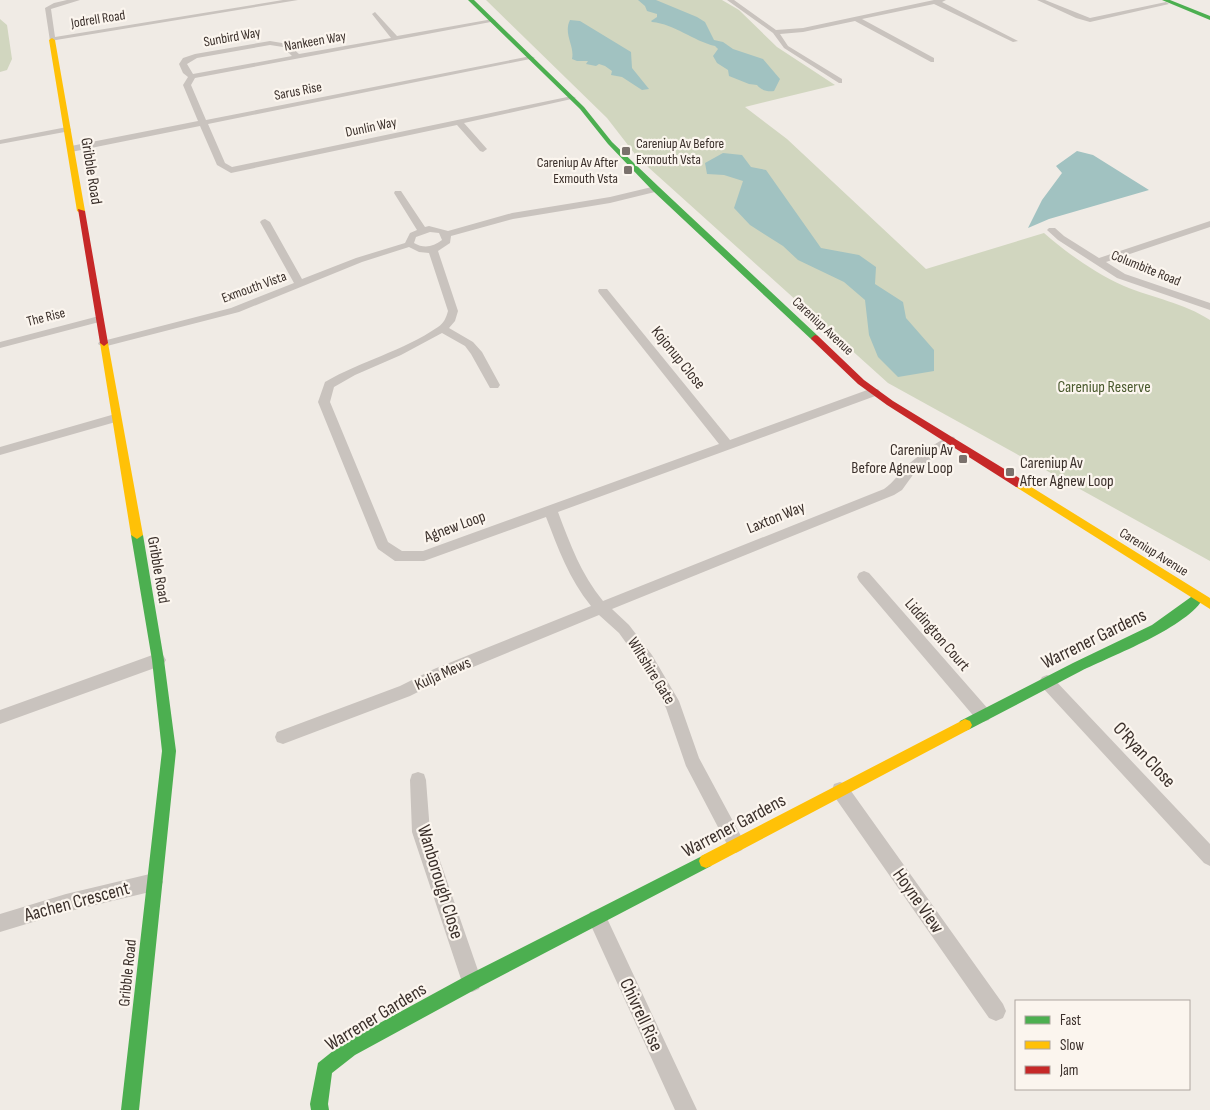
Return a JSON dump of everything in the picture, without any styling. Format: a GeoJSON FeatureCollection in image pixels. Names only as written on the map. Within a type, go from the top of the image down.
{"type":"FeatureCollection","features":[{"type":"Feature","properties":{"kind":"street"},"geometry":{"type":"LineString","coordinates":[[52,40],[48,8],[56,4],[77,0]]}},
{"type":"Feature","properties":{"kind":"street","name":"Jodrell Road"},"geometry":{"type":"LineString","coordinates":[[52,40],[295,0]]}},
{"type":"Feature","properties":{"kind":"street","name":"Careniup Avenue"},"geometry":{"type":"LineString","coordinates":[[471,0],[572,98],[610,143],[656,189],[848,371],[874,392],[1210,604]]}},
{"type":"Feature","properties":{"kind":"street"},"geometry":{"type":"LineString","coordinates":[[730,0],[775,32],[786,47],[838,81]]}},
{"type":"Feature","properties":{"kind":"street"},"geometry":{"type":"LineString","coordinates":[[1040,0],[1086,20],[1100,19],[1168,2],[1210,16]]}},
{"type":"Feature","properties":{"kind":"street"},"geometry":{"type":"LineString","coordinates":[[775,32],[803,30],[940,1],[1015,40]]}},
{"type":"Feature","properties":{"kind":"street"},"geometry":{"type":"LineString","coordinates":[[375,14],[396,39]]}},
{"type":"Feature","properties":{"kind":"street"},"geometry":{"type":"LineString","coordinates":[[857,19],[931,60]]}},
{"type":"Feature","properties":{"kind":"street","name":"Nankeen Way"},"geometry":{"type":"LineString","coordinates":[[192,76],[493,21]]}},
{"type":"Feature","properties":{"kind":"street","name":"Gribble Road"},"geometry":{"type":"LineString","coordinates":[[52,40],[115,418],[158,660],[168,751],[130,1110]]}},
{"type":"Feature","properties":{"kind":"street","name":"Sunbird Way"},"geometry":{"type":"LineString","coordinates":[[192,76],[187,73],[183,64],[186,60],[195,56],[270,43],[280,43],[288,45],[297,57]]}},
{"type":"Feature","properties":{"kind":"street","name":"Sarus Rise"},"geometry":{"type":"LineString","coordinates":[[71,149],[531,58]]}},
{"type":"Feature","properties":{"kind":"street"},"geometry":{"type":"LineString","coordinates":[[192,76],[188,85],[203,123]]}},
{"type":"Feature","properties":{"kind":"street","name":"Dunlin Way"},"geometry":{"type":"LineString","coordinates":[[203,123],[221,165],[231,170],[572,98]]}},
{"type":"Feature","properties":{"kind":"street"},"geometry":{"type":"LineString","coordinates":[[459,122],[483,149]]}},
{"type":"Feature","properties":{"kind":"street"},"geometry":{"type":"LineString","coordinates":[[0,142],[67,129]]}},
{"type":"Feature","properties":{"kind":"street"},"geometry":{"type":"LineString","coordinates":[[446,234],[447,241],[444,245],[433,249],[420,250],[410,244],[409,241],[413,235],[422,230],[436,230],[446,234],[512,216],[610,200],[656,189]]}},
{"type":"Feature","properties":{"kind":"street"},"geometry":{"type":"LineString","coordinates":[[398,193],[422,230]]}},
{"type":"Feature","properties":{"kind":"street"},"geometry":{"type":"LineString","coordinates":[[264,222],[300,285]]}},
{"type":"Feature","properties":{"kind":"street"},"geometry":{"type":"LineString","coordinates":[[1097,262],[1210,224]]}},
{"type":"Feature","properties":{"kind":"street","name":"Columbite Road"},"geometry":{"type":"LineString","coordinates":[[1052,230],[1060,238],[1121,276],[1210,306]]}},
{"type":"Feature","properties":{"kind":"street","name":"Exmouth Vista"},"geometry":{"type":"LineString","coordinates":[[103,344],[234,310],[359,260],[410,244]]}},
{"type":"Feature","properties":{"kind":"street"},"geometry":{"type":"LineString","coordinates":[[433,249],[453,312],[450,321],[442,329],[468,344],[476,352],[494,385]]}},
{"type":"Feature","properties":{"kind":"street","name":"Kojonup Close"},"geometry":{"type":"LineString","coordinates":[[603,291],[727,445]]}},
{"type":"Feature","properties":{"kind":"street","name":"The Rise"},"geometry":{"type":"LineString","coordinates":[[0,344],[99,319]]}},
{"type":"Feature","properties":{"kind":"street","name":"Agnew Loop"},"geometry":{"type":"LineString","coordinates":[[442,329],[397,353],[351,372],[329,386],[324,402],[383,545],[400,557],[424,556],[874,392]]}},
{"type":"Feature","properties":{"kind":"street"},"geometry":{"type":"LineString","coordinates":[[0,451],[115,418]]}},
{"type":"Feature","properties":{"kind":"street","name":"Laxton Way"},"geometry":{"type":"LineString","coordinates":[[601,608],[889,492],[897,486],[911,469],[950,440]]}},
{"type":"Feature","properties":{"kind":"street","name":"Wiltshire Gate"},"geometry":{"type":"LineString","coordinates":[[550,509],[571,563],[587,591],[601,608],[624,629],[669,698],[678,718],[692,762],[736,844]]}},
{"type":"Feature","properties":{"kind":"street","name":"Liddington Court"},"geometry":{"type":"LineString","coordinates":[[864,577],[984,715]]}},
{"type":"Feature","properties":{"kind":"street","name":"Warrener Gardens"},"geometry":{"type":"LineString","coordinates":[[320,1110],[319,1104],[324,1069],[349,1049],[472,982],[597,919],[736,844],[1047,682],[1157,629],[1183,613],[1198,597]]}},
{"type":"Feature","properties":{"kind":"street","name":"Kulja Mews"},"geometry":{"type":"LineString","coordinates":[[283,737],[405,691],[439,674],[601,608]]}},
{"type":"Feature","properties":{"kind":"street"},"geometry":{"type":"LineString","coordinates":[[0,718],[158,660]]}},
{"type":"Feature","properties":{"kind":"street","name":"O'Ryan Close"},"geometry":{"type":"LineString","coordinates":[[1047,682],[1210,857]]}},
{"type":"Feature","properties":{"kind":"street","name":"Wanborough Close"},"geometry":{"type":"LineString","coordinates":[[418,780],[420,832],[472,982]]}},
{"type":"Feature","properties":{"kind":"street","name":"Hoyne View"},"geometry":{"type":"LineString","coordinates":[[840,790],[996,1011]]}},
{"type":"Feature","properties":{"kind":"street","name":"Aachen Crescent"},"geometry":{"type":"LineString","coordinates":[[0,923],[66,903],[154,882]]}},
{"type":"Feature","properties":{"kind":"street","name":"Chivrell Rise"},"geometry":{"type":"LineString","coordinates":[[597,919],[686,1110]]}},
{"type":"Feature","properties":{"kind":"green space","name":"Careniup Reserve"},"geometry":{"type":"Polygon","coordinates":[[[486,0],[722,0],[739,10],[777,47],[835,85],[745,107],[787,139],[926,269],[1044,233],[1082,262],[1113,281],[1190,309],[1210,320],[1210,561],[888,383],[638,158],[607,118],[486,0]]]}},
{"type":"Feature","properties":{"kind":"green space"},"geometry":{"type":"Polygon","coordinates":[[[0,19],[7,25],[12,59],[7,70],[0,72],[0,19]]]}},
{"type":"Feature","properties":{"kind":"water"},"geometry":{"type":"Polygon","coordinates":[[[638,0],[656,0],[697,17],[705,22],[714,40],[723,42],[733,49],[763,59],[780,79],[774,91],[764,90],[757,85],[729,76],[728,70],[717,63],[713,56],[718,49],[715,46],[676,29],[652,22],[657,17],[657,14],[647,11],[645,6],[638,0]]]}},
{"type":"Feature","properties":{"kind":"water"},"geometry":{"type":"Polygon","coordinates":[[[570,20],[580,21],[631,52],[632,68],[649,89],[642,90],[622,77],[611,75],[612,71],[605,66],[586,64],[588,61],[572,59],[572,49],[568,35],[570,20]]]}},
{"type":"Feature","properties":{"kind":"water"},"geometry":{"type":"Polygon","coordinates":[[[1077,151],[1093,155],[1149,190],[1049,219],[1028,228],[1042,200],[1062,173],[1056,166],[1077,151]]]}},
{"type":"Feature","properties":{"kind":"water"},"geometry":{"type":"Polygon","coordinates":[[[723,153],[742,155],[751,167],[766,170],[821,248],[859,255],[876,267],[875,284],[903,302],[906,318],[934,350],[934,371],[898,377],[878,357],[869,335],[865,300],[844,282],[798,260],[783,246],[750,225],[734,208],[743,181],[724,175],[707,174],[705,163],[723,153]]]}},
{"type":"Feature","properties":{"kind":"traffic: fast"},"geometry":{"type":"LineString","coordinates":[[471,0],[582,108],[610,143],[656,189],[815,338]]}},
{"type":"Feature","properties":{"kind":"traffic: fast"},"geometry":{"type":"LineString","coordinates":[[1165,0],[1210,18]]}},
{"type":"Feature","properties":{"kind":"traffic: fast"},"geometry":{"type":"LineString","coordinates":[[130,1110],[169,751],[158,660],[137,535]]}},
{"type":"Feature","properties":{"kind":"traffic: fast"},"geometry":{"type":"LineString","coordinates":[[965,725],[1077,667],[1157,629],[1198,597]]}},
{"type":"Feature","properties":{"kind":"traffic: fast"},"geometry":{"type":"LineString","coordinates":[[320,1110],[319,1104],[324,1069],[349,1049],[472,982],[706,861]]}},
{"type":"Feature","properties":{"kind":"traffic: slow"},"geometry":{"type":"LineString","coordinates":[[52,40],[81,211]]}},
{"type":"Feature","properties":{"kind":"traffic: slow"},"geometry":{"type":"LineString","coordinates":[[104,343],[137,535]]}},
{"type":"Feature","properties":{"kind":"traffic: slow"},"geometry":{"type":"LineString","coordinates":[[1020,484],[1210,604]]}},
{"type":"Feature","properties":{"kind":"traffic: slow"},"geometry":{"type":"LineString","coordinates":[[706,861],[965,725]]}},
{"type":"Feature","properties":{"kind":"traffic: jam"},"geometry":{"type":"LineString","coordinates":[[81,211],[104,343]]}},
{"type":"Feature","properties":{"kind":"traffic: jam"},"geometry":{"type":"LineString","coordinates":[[815,338],[861,382],[890,403],[1020,484]]}},
{"type":"Feature","properties":{"kind":"place","name":"Careniup Av Before Exmouth Vsta"},"geometry":{"type":"Point","coordinates":[626,151]}},
{"type":"Feature","properties":{"kind":"place","name":"Careniup Av After Exmouth Vsta"},"geometry":{"type":"Point","coordinates":[628,170]}},
{"type":"Feature","properties":{"kind":"place","name":"Careniup Av Before Agnew Loop"},"geometry":{"type":"Point","coordinates":[963,459]}},
{"type":"Feature","properties":{"kind":"place","name":"Careniup Av After Agnew Loop"},"geometry":{"type":"Point","coordinates":[1010,472]}}]}
